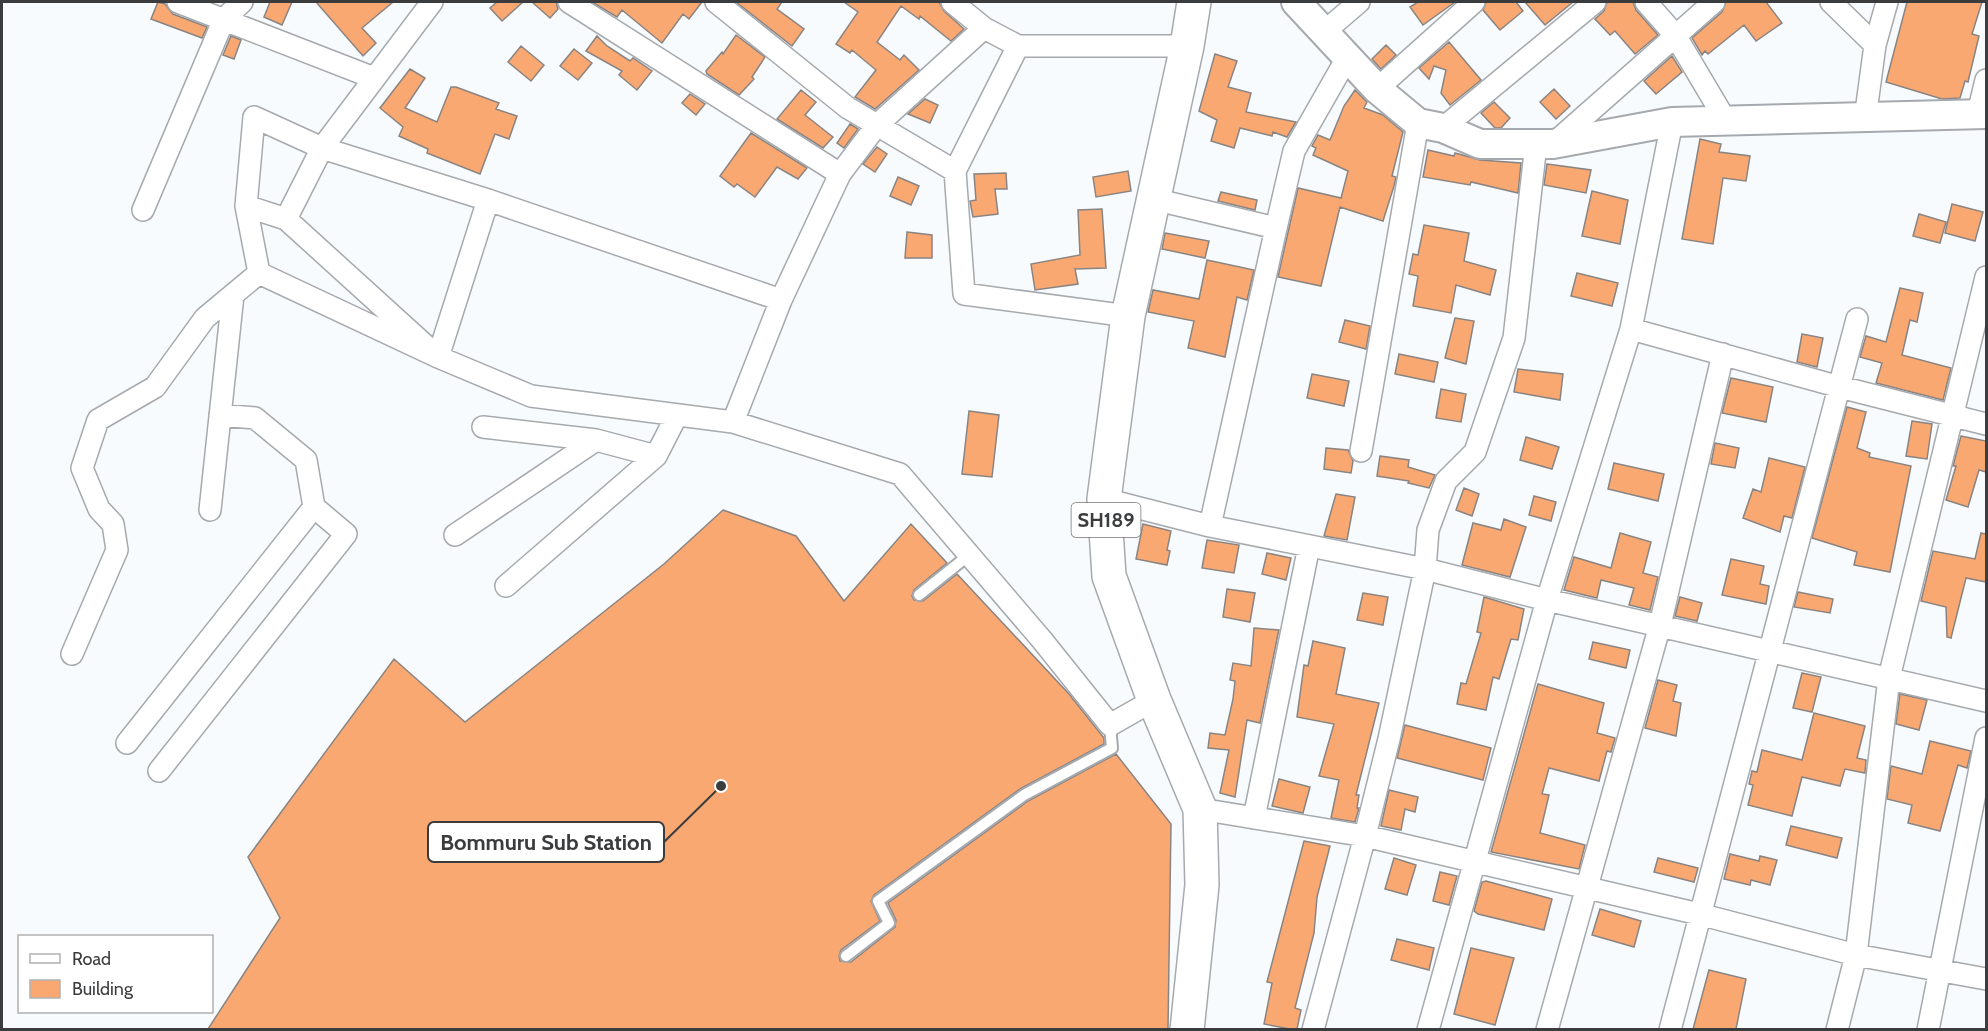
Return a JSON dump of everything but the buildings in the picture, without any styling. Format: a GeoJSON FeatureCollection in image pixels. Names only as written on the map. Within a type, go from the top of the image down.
{"type":"FeatureCollection","features":[{"type":"Feature","properties":{"kind":"main road","name":"SH189"},"geometry":{"type":"LineString","coordinates":[[1187,1029],[1202,885],[1200,809],[1154,700],[1109,576],[1104,499],[1128,316],[1188,46],[1194,2]]}},
{"type":"Feature","properties":{"kind":"main road"},"geometry":{"type":"LineString","coordinates":[[1296,2],[1377,89],[1430,125],[1480,144],[1544,144],[1672,122],[1982,113]]}},
{"type":"Feature","properties":{"kind":"street"},"geometry":{"type":"LineString","coordinates":[[178,2],[374,78]]}},
{"type":"Feature","properties":{"kind":"street"},"geometry":{"type":"LineString","coordinates":[[143,210],[224,19],[242,2]]}},
{"type":"Feature","properties":{"kind":"street"},"geometry":{"type":"LineString","coordinates":[[569,2],[840,174]]}},
{"type":"Feature","properties":{"kind":"street"},"geometry":{"type":"LineString","coordinates":[[716,2],[848,108],[956,171]]}},
{"type":"Feature","properties":{"kind":"street"},"geometry":{"type":"LineString","coordinates":[[952,2],[984,28],[1018,46],[1188,46]]}},
{"type":"Feature","properties":{"kind":"street"},"geometry":{"type":"LineString","coordinates":[[1324,32],[1359,2]]}},
{"type":"Feature","properties":{"kind":"street"},"geometry":{"type":"LineString","coordinates":[[1377,89],[1474,2]]}},
{"type":"Feature","properties":{"kind":"street"},"geometry":{"type":"LineString","coordinates":[[1361,451],[1430,125],[1595,2]]}},
{"type":"Feature","properties":{"kind":"street"},"geometry":{"type":"LineString","coordinates":[[1646,2],[1675,35],[1726,121]]}},
{"type":"Feature","properties":{"kind":"street"},"geometry":{"type":"LineString","coordinates":[[1313,1029],[1365,837],[1425,569],[1428,530],[1446,481],[1475,452],[1514,338],[1544,144],[1714,2]]}},
{"type":"Feature","properties":{"kind":"street"},"geometry":{"type":"LineString","coordinates":[[1830,2],[1875,45]]}},
{"type":"Feature","properties":{"kind":"street"},"geometry":{"type":"LineString","coordinates":[[1865,118],[1875,45],[1887,2]]}},
{"type":"Feature","properties":{"kind":"street"},"geometry":{"type":"LineString","coordinates":[[286,219],[322,148],[428,3]]}},
{"type":"Feature","properties":{"kind":"street"},"geometry":{"type":"LineString","coordinates":[[733,422],[781,300],[840,174],[877,125],[920,82],[984,28]]}},
{"type":"Feature","properties":{"kind":"street"},"geometry":{"type":"LineString","coordinates":[[1018,46],[956,171],[964,294],[1128,316]]}},
{"type":"Feature","properties":{"kind":"street"},"geometry":{"type":"LineString","coordinates":[[1210,526],[1294,151],[1347,58]]}},
{"type":"Feature","properties":{"kind":"street"},"geometry":{"type":"LineString","coordinates":[[1982,113],[1986,80]]}},
{"type":"Feature","properties":{"kind":"street"},"geometry":{"type":"LineString","coordinates":[[259,273],[246,206],[254,117],[322,148],[488,200],[781,300]]}},
{"type":"Feature","properties":{"kind":"street"},"geometry":{"type":"LineString","coordinates":[[1428,1029],[1548,600],[1631,328],[1672,122]]}},
{"type":"Feature","properties":{"kind":"street"},"geometry":{"type":"LineString","coordinates":[[1154,199],[1276,228]]}},
{"type":"Feature","properties":{"kind":"street"},"geometry":{"type":"LineString","coordinates":[[438,357],[488,200]]}},
{"type":"Feature","properties":{"kind":"street"},"geometry":{"type":"LineString","coordinates":[[246,206],[286,219],[438,357]]}},
{"type":"Feature","properties":{"kind":"street"},"geometry":{"type":"LineString","coordinates":[[259,273],[438,357],[531,396],[733,422],[900,474],[1110,725],[1154,700]]}},
{"type":"Feature","properties":{"kind":"street"},"geometry":{"type":"LineString","coordinates":[[72,654],[117,550],[113,524],[99,509],[82,468],[98,420],[155,387],[206,318],[259,273]]}},
{"type":"Feature","properties":{"kind":"street"},"geometry":{"type":"LineString","coordinates":[[1837,1029],[1856,955],[1888,678],[1986,277]]}},
{"type":"Feature","properties":{"kind":"street"},"geometry":{"type":"LineString","coordinates":[[210,510],[233,295]]}},
{"type":"Feature","properties":{"kind":"street"},"geometry":{"type":"LineString","coordinates":[[1670,1029],[1699,914],[1772,650],[1857,319]]}},
{"type":"Feature","properties":{"kind":"street"},"geometry":{"type":"LineString","coordinates":[[1631,328],[1840,387],[1954,414],[1986,424]]}},
{"type":"Feature","properties":{"kind":"street"},"geometry":{"type":"LineString","coordinates":[[1547,1029],[1660,625],[1723,354]]}},
{"type":"Feature","properties":{"kind":"street"},"geometry":{"type":"LineString","coordinates":[[159,771],[346,534],[314,507],[306,460],[255,418],[220,415]]}},
{"type":"Feature","properties":{"kind":"street"},"geometry":{"type":"LineString","coordinates":[[506,586],[656,456],[677,415]]}},
{"type":"Feature","properties":{"kind":"street"},"geometry":{"type":"LineString","coordinates":[[483,427],[596,440],[656,456]]}},
{"type":"Feature","properties":{"kind":"street"},"geometry":{"type":"LineString","coordinates":[[455,535],[596,440]]}},
{"type":"Feature","properties":{"kind":"street"},"geometry":{"type":"LineString","coordinates":[[1104,499],[1210,526],[1425,569],[1548,600],[1986,701]]}},
{"type":"Feature","properties":{"kind":"street"},"geometry":{"type":"LineString","coordinates":[[128,743],[314,507]]}},
{"type":"Feature","properties":{"kind":"street"},"geometry":{"type":"LineString","coordinates":[[1254,818],[1309,546]]}},
{"type":"Feature","properties":{"kind":"street"},"geometry":{"type":"LineString","coordinates":[[1928,1029],[1986,738]]}},
{"type":"Feature","properties":{"kind":"street"},"geometry":{"type":"LineString","coordinates":[[1200,809],[1365,837],[1699,914],[1856,955],[1986,979]]}},
{"type":"Feature","properties":{"kind":"lane"},"geometry":{"type":"LineString","coordinates":[[919,595],[969,555]]}},
{"type":"Feature","properties":{"kind":"lane"},"geometry":{"type":"LineString","coordinates":[[846,956],[889,923],[878,901],[1024,795],[1112,748],[1110,725]]}},
{"type":"Feature","properties":{"kind":"place","name":"Bommuru Sub Station"},"geometry":{"type":"Point","coordinates":[721,786]}}]}
